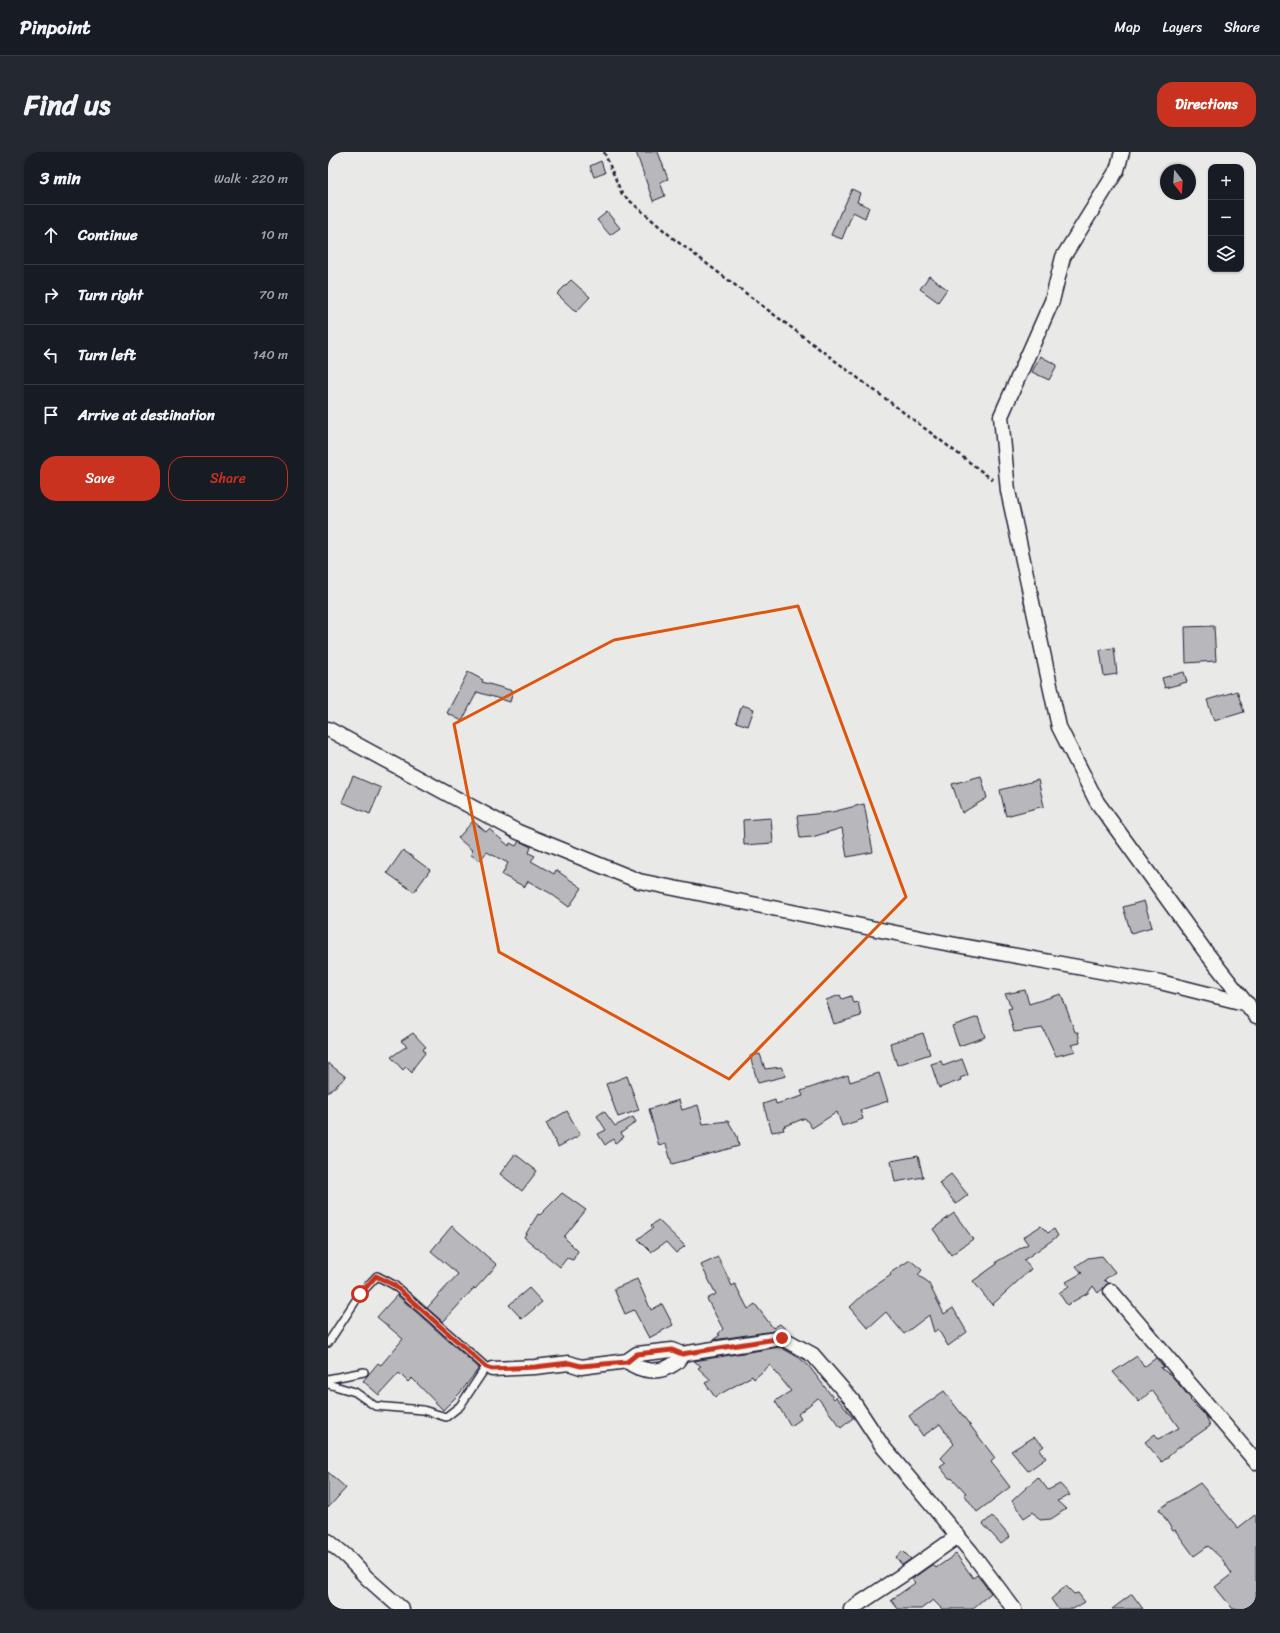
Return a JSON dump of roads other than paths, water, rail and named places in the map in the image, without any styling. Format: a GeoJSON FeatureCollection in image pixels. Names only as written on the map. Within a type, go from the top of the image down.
{"type":"FeatureCollection","features":[{"type":"Feature","properties":{"kind":"street"},"geometry":{"type":"LineString","coordinates":[[1122,152],[1117,170],[1063,257],[1052,301],[1001,416],[1008,491],[1059,727],[1098,802],[1205,951],[1252,1010]]}},
{"type":"Feature","properties":{"kind":"street"},"geometry":{"type":"LineString","coordinates":[[328,729],[518,832],[640,881],[933,941],[1160,982],[1252,1010]]}},
{"type":"Feature","properties":{"kind":"street"},"geometry":{"type":"LineString","coordinates":[[1111,1291],[1256,1462]]}},
{"type":"Feature","properties":{"kind":"street"},"geometry":{"type":"LineString","coordinates":[[489,1368],[535,1367],[569,1363],[581,1366],[627,1362],[637,1354],[672,1350],[682,1354],[782,1338],[813,1354],[852,1400],[883,1447],[958,1536],[1014,1609]]}},
{"type":"Feature","properties":{"kind":"street"},"geometry":{"type":"LineString","coordinates":[[627,1362],[635,1368],[654,1372],[675,1364],[682,1354]]}},
{"type":"Feature","properties":{"kind":"street"},"geometry":{"type":"LineString","coordinates":[[851,1609],[958,1536]]}},
{"type":"Feature","properties":{"kind":"street"},"geometry":{"type":"LineString","coordinates":[[328,1541],[402,1609]]}},
{"type":"Feature","properties":{"kind":"lane"},"geometry":{"type":"LineString","coordinates":[[328,1343],[360,1294],[376,1276],[394,1285],[489,1368],[460,1406],[446,1417],[423,1410],[375,1406],[355,1392],[328,1384]]}},
{"type":"Feature","properties":{"kind":"lane"},"geometry":{"type":"LineString","coordinates":[[328,1379],[364,1372]]}}]}
